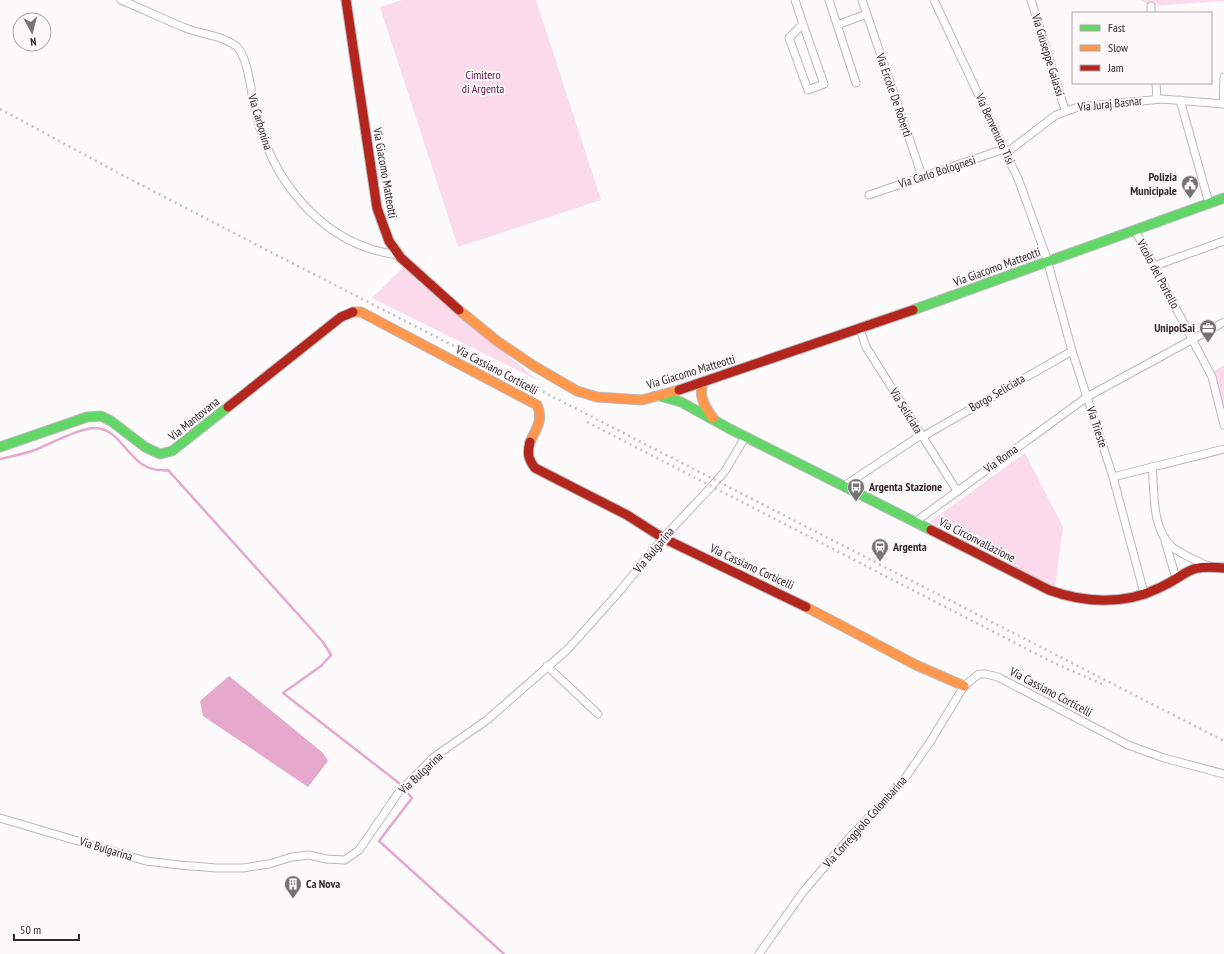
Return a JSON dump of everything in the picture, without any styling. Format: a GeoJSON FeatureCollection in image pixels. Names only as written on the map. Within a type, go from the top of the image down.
{"type":"FeatureCollection","features":[{"type":"Feature","properties":{"kind":"street","name":"Via Carbonina"},"geometry":{"type":"LineString","coordinates":[[121,0],[188,29],[226,40],[236,46],[245,61],[257,117],[271,157],[282,179],[294,195],[319,220],[346,238],[367,248],[398,255]]}},
{"type":"Feature","properties":{"kind":"street","name":"Via Giacomo Matteotti"},"geometry":{"type":"LineString","coordinates":[[346,0],[377,208],[386,234],[398,255],[457,309],[497,341],[567,386],[587,394],[612,399],[642,400],[659,396],[860,329],[1224,198]]}},
{"type":"Feature","properties":{"kind":"street"},"geometry":{"type":"LineString","coordinates":[[795,0],[824,84],[808,90],[789,38],[803,24]]}},
{"type":"Feature","properties":{"kind":"street"},"geometry":{"type":"LineString","coordinates":[[828,0],[856,83]]}},
{"type":"Feature","properties":{"kind":"street","name":"Via Ercole De Roberti"},"geometry":{"type":"LineString","coordinates":[[862,0],[922,176]]}},
{"type":"Feature","properties":{"kind":"street","name":"Via Benvenuto Tisi"},"geometry":{"type":"LineString","coordinates":[[934,0],[1021,186],[1048,261]]}},
{"type":"Feature","properties":{"kind":"street","name":"Via Giuseppe Galassi"},"geometry":{"type":"LineString","coordinates":[[1031,0],[1065,110]]}},
{"type":"Feature","properties":{"kind":"street"},"geometry":{"type":"LineString","coordinates":[[837,25],[867,14]]}},
{"type":"Feature","properties":{"kind":"street"},"geometry":{"type":"LineString","coordinates":[[1223,104],[1224,77]]}},
{"type":"Feature","properties":{"kind":"street"},"geometry":{"type":"LineString","coordinates":[[1156,84],[1156,99]]}},
{"type":"Feature","properties":{"kind":"street","name":"Via Juraj Basnar"},"geometry":{"type":"LineString","coordinates":[[1005,151],[1065,110],[1078,106],[1156,99],[1223,104]]}},
{"type":"Feature","properties":{"kind":"street"},"geometry":{"type":"LineString","coordinates":[[1180,100],[1209,203]]}},
{"type":"Feature","properties":{"kind":"street","name":"Via Carlo Bolognesi"},"geometry":{"type":"LineString","coordinates":[[869,195],[922,176],[1005,151]]}},
{"type":"Feature","properties":{"kind":"street","name":"Vicolo del Portello"},"geometry":{"type":"LineString","coordinates":[[1135,230],[1212,378],[1224,425]]}},
{"type":"Feature","properties":{"kind":"street"},"geometry":{"type":"LineString","coordinates":[[1154,266],[1224,241]]}},
{"type":"Feature","properties":{"kind":"street","name":"Via Trieste"},"geometry":{"type":"LineString","coordinates":[[1048,261],[1072,351],[1113,477],[1144,593]]}},
{"type":"Feature","properties":{"kind":"street","name":"Via Cassiano Corticelli"},"geometry":{"type":"LineString","coordinates":[[341,317],[356,311],[366,314],[537,405],[540,409],[541,417],[527,449],[529,462],[535,468],[627,515],[663,538],[782,594],[916,665],[964,686],[979,674],[990,674],[1017,686],[1128,745],[1164,758],[1224,774]]}},
{"type":"Feature","properties":{"kind":"street","name":"Via Mantovana"},"geometry":{"type":"LineString","coordinates":[[0,447],[87,417],[101,416],[145,447],[160,454],[172,451],[341,317]]}},
{"type":"Feature","properties":{"kind":"street","name":"Via Roma"},"geometry":{"type":"LineString","coordinates":[[915,522],[1087,397],[1224,322]]}},
{"type":"Feature","properties":{"kind":"street","name":"Via Seliciata"},"geometry":{"type":"LineString","coordinates":[[860,329],[866,347],[957,491]]}},
{"type":"Feature","properties":{"kind":"street","name":"Borgo Seliciata"},"geometry":{"type":"LineString","coordinates":[[844,486],[922,436],[1072,351]]}},
{"type":"Feature","properties":{"kind":"street","name":"Via Circonvallazione"},"geometry":{"type":"LineString","coordinates":[[703,382],[700,394],[709,413],[730,429]]}},
{"type":"Feature","properties":{"kind":"street","name":"Via Circonvallazione"},"geometry":{"type":"LineString","coordinates":[[659,396],[681,402],[730,429],[1067,598],[1088,601],[1144,593],[1157,590],[1191,569],[1210,567],[1224,568]]}},
{"type":"Feature","properties":{"kind":"street","name":"Via Bulgarina"},"geometry":{"type":"LineString","coordinates":[[0,818],[146,861],[217,868],[242,868],[269,864],[292,857],[309,854],[326,859],[345,860],[359,850],[400,790],[434,757],[487,720],[568,649],[619,592],[663,538],[725,471],[746,436]]}},
{"type":"Feature","properties":{"kind":"street"},"geometry":{"type":"LineString","coordinates":[[1113,477],[1224,449]]}},
{"type":"Feature","properties":{"kind":"street"},"geometry":{"type":"LineString","coordinates":[[1152,467],[1158,521],[1176,578]]}},
{"type":"Feature","properties":{"kind":"street"},"geometry":{"type":"LineString","coordinates":[[1163,537],[1179,552],[1210,567]]}},
{"type":"Feature","properties":{"kind":"street"},"geometry":{"type":"LineString","coordinates":[[547,666],[598,714]]}},
{"type":"Feature","properties":{"kind":"street","name":"Via Correggiolo Colombarina"},"geometry":{"type":"LineString","coordinates":[[759,954],[803,892],[849,838],[901,784],[932,740],[964,686]]}},
{"type":"Feature","properties":{"kind":"green space","name":"Cimitero di Argenta"},"geometry":{"type":"Polygon","coordinates":[[[402,0],[536,0],[601,200],[458,247],[380,7],[402,0]]]}},
{"type":"Feature","properties":{"kind":"green space"},"geometry":{"type":"Polygon","coordinates":[[[1140,0],[1224,0],[1224,1],[1151,6],[1140,0]]]}},
{"type":"Feature","properties":{"kind":"green space"},"geometry":{"type":"Polygon","coordinates":[[[404,267],[537,380],[372,298],[404,267]]]}},
{"type":"Feature","properties":{"kind":"green space"},"geometry":{"type":"Polygon","coordinates":[[[1224,365],[1224,414],[1212,372],[1224,365]]]}},
{"type":"Feature","properties":{"kind":"green space"},"geometry":{"type":"Polygon","coordinates":[[[1025,453],[1063,527],[1055,587],[930,522],[1025,453]]]}},
{"type":"Feature","properties":{"kind":"shaded area"},"geometry":{"type":"Polygon","coordinates":[[[229,676],[323,753],[328,761],[308,787],[203,716],[200,701],[229,676]]]}},
{"type":"Feature","properties":{"kind":"waterway"},"geometry":{"type":"LineString","coordinates":[[0,459],[35,450],[83,430],[96,428],[106,431],[114,436],[136,459],[144,465],[155,469],[168,470],[323,642],[331,655],[321,666],[283,693],[399,783],[412,798],[379,841],[504,954]]}},
{"type":"Feature","properties":{"kind":"railway"},"geometry":{"type":"LineString","coordinates":[[0,109],[124,176],[294,264],[1224,741]]}},
{"type":"Feature","properties":{"kind":"railway"},"geometry":{"type":"LineString","coordinates":[[587,422],[1052,662],[1104,685]]}},
{"type":"Feature","properties":{"kind":"traffic: fast"},"geometry":{"type":"LineString","coordinates":[[913,310],[1224,198]]}},
{"type":"Feature","properties":{"kind":"traffic: fast"},"geometry":{"type":"LineString","coordinates":[[660,396],[681,402],[730,429],[931,530]]}},
{"type":"Feature","properties":{"kind":"traffic: fast"},"geometry":{"type":"LineString","coordinates":[[0,447],[87,417],[101,416],[111,421],[145,447],[160,454],[172,451],[228,407]]}},
{"type":"Feature","properties":{"kind":"traffic: slow"},"geometry":{"type":"LineString","coordinates":[[459,310],[497,341],[534,366],[577,391],[597,397],[642,400],[679,390]]}},
{"type":"Feature","properties":{"kind":"traffic: slow"},"geometry":{"type":"LineString","coordinates":[[353,312],[361,312],[537,405],[540,415],[537,428],[530,442]]}},
{"type":"Feature","properties":{"kind":"traffic: slow"},"geometry":{"type":"LineString","coordinates":[[703,382],[701,392],[703,401],[713,418]]}},
{"type":"Feature","properties":{"kind":"traffic: slow"},"geometry":{"type":"LineString","coordinates":[[806,607],[916,665],[964,686]]}},
{"type":"Feature","properties":{"kind":"traffic: jam"},"geometry":{"type":"LineString","coordinates":[[346,0],[377,208],[389,241],[401,258],[459,310]]}},
{"type":"Feature","properties":{"kind":"traffic: jam"},"geometry":{"type":"LineString","coordinates":[[679,390],[913,310]]}},
{"type":"Feature","properties":{"kind":"traffic: jam"},"geometry":{"type":"LineString","coordinates":[[228,407],[341,317],[353,312]]}},
{"type":"Feature","properties":{"kind":"traffic: jam"},"geometry":{"type":"LineString","coordinates":[[530,442],[529,456],[535,468],[627,515],[663,538],[806,607]]}},
{"type":"Feature","properties":{"kind":"traffic: jam"},"geometry":{"type":"LineString","coordinates":[[931,530],[1049,590],[1076,598],[1090,600],[1118,600],[1146,594],[1169,583],[1188,571],[1202,567],[1224,568]]}},
{"type":"Feature","properties":{"kind":"place","name":"Polizia Municipale"},"geometry":{"type":"Point","coordinates":[1190,199]}},
{"type":"Feature","properties":{"kind":"place","name":"UnipolSai"},"geometry":{"type":"Point","coordinates":[1208,343]}},
{"type":"Feature","properties":{"kind":"place","name":"Argenta Stazione"},"geometry":{"type":"Point","coordinates":[856,502]}},
{"type":"Feature","properties":{"kind":"place","name":"Argenta"},"geometry":{"type":"Point","coordinates":[880,562]}},
{"type":"Feature","properties":{"kind":"place","name":"Ca Nova"},"geometry":{"type":"Point","coordinates":[293,899]}}]}
